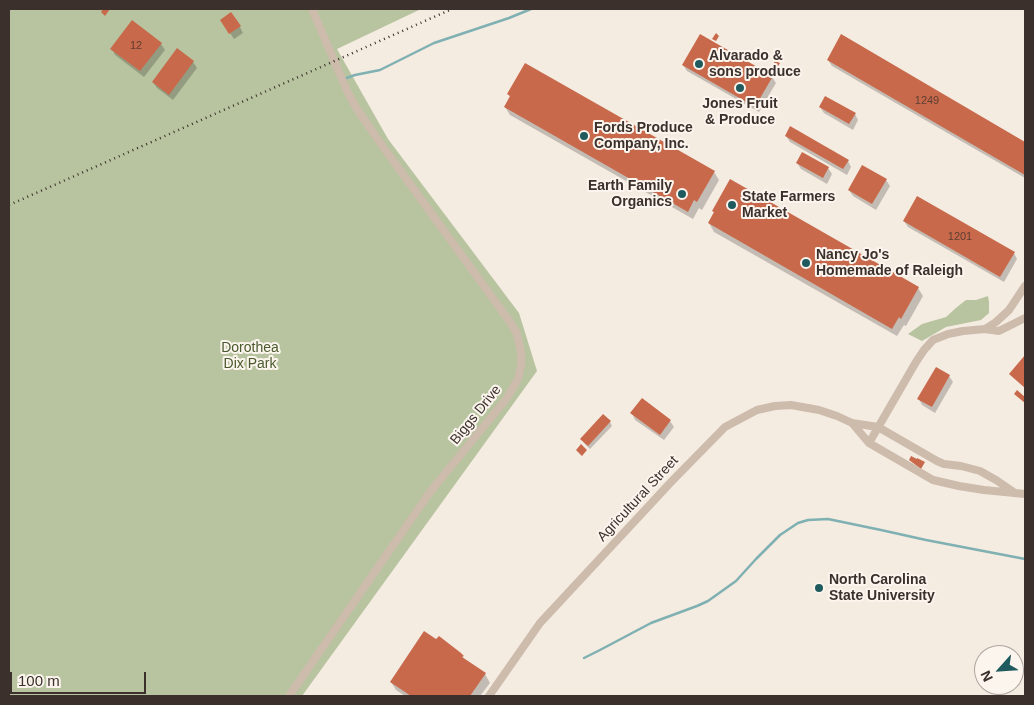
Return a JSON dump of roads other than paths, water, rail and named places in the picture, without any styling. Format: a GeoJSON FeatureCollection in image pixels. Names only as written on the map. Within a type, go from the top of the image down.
{"type":"FeatureCollection","features":[{"type":"Feature","properties":{"kind":"street","name":"Biggs Drive"},"geometry":{"type":"LineString","coordinates":[[289,696],[430,492],[506,398],[518,379],[521,365],[519,342],[510,322],[357,109],[348,93],[312,9]]}},
{"type":"Feature","properties":{"kind":"street"},"geometry":{"type":"LineString","coordinates":[[985,329],[1009,310],[1025,286]]}},
{"type":"Feature","properties":{"kind":"street"},"geometry":{"type":"LineString","coordinates":[[869,444],[924,350],[933,340],[963,331],[985,329],[998,331],[1025,318]]}},
{"type":"Feature","properties":{"kind":"street","name":"Agricultural Street"},"geometry":{"type":"LineString","coordinates":[[489,696],[545,618],[672,481],[725,426],[757,410],[791,405],[819,410],[852,423],[878,427],[936,461],[980,471],[1015,493]]}},
{"type":"Feature","properties":{"kind":"street","name":"Agricultural Street"},"geometry":{"type":"LineString","coordinates":[[852,423],[869,444],[933,480],[975,489],[1025,494]]}},
{"type":"Feature","properties":{"kind":"waterway"},"geometry":{"type":"LineString","coordinates":[[344,79],[380,70],[434,43],[531,9]]}},
{"type":"Feature","properties":{"kind":"waterway"},"geometry":{"type":"LineString","coordinates":[[584,658],[651,623],[708,601],[736,581],[780,535],[798,523],[808,520],[828,519],[1025,559]]}},
{"type":"Feature","properties":{"kind":"railway"},"geometry":{"type":"LineString","coordinates":[[9,205],[452,9]]}},
{"type":"Feature","properties":{"kind":"place","name":"Alvarado & sons produce"},"geometry":{"type":"Point","coordinates":[699,64]}},
{"type":"Feature","properties":{"kind":"place","name":"Jones Fruit & Produce"},"geometry":{"type":"Point","coordinates":[740,88]}},
{"type":"Feature","properties":{"kind":"place","name":"Fords Produce Company, Inc."},"geometry":{"type":"Point","coordinates":[584,136]}},
{"type":"Feature","properties":{"kind":"place","name":"Earth Family Organics"},"geometry":{"type":"Point","coordinates":[682,194]}},
{"type":"Feature","properties":{"kind":"place","name":"State Farmers Market"},"geometry":{"type":"Point","coordinates":[732,205]}},
{"type":"Feature","properties":{"kind":"place","name":"Nancy Jo's Homemade of Raleigh"},"geometry":{"type":"Point","coordinates":[806,263]}},
{"type":"Feature","properties":{"kind":"place","name":"North Carolina State University"},"geometry":{"type":"Point","coordinates":[819,588]}},
{"type":"Feature","properties":{"kind":"park label","name":"Dorothea Dix Park"},"geometry":{"type":"Point","coordinates":[250,356]}}]}
